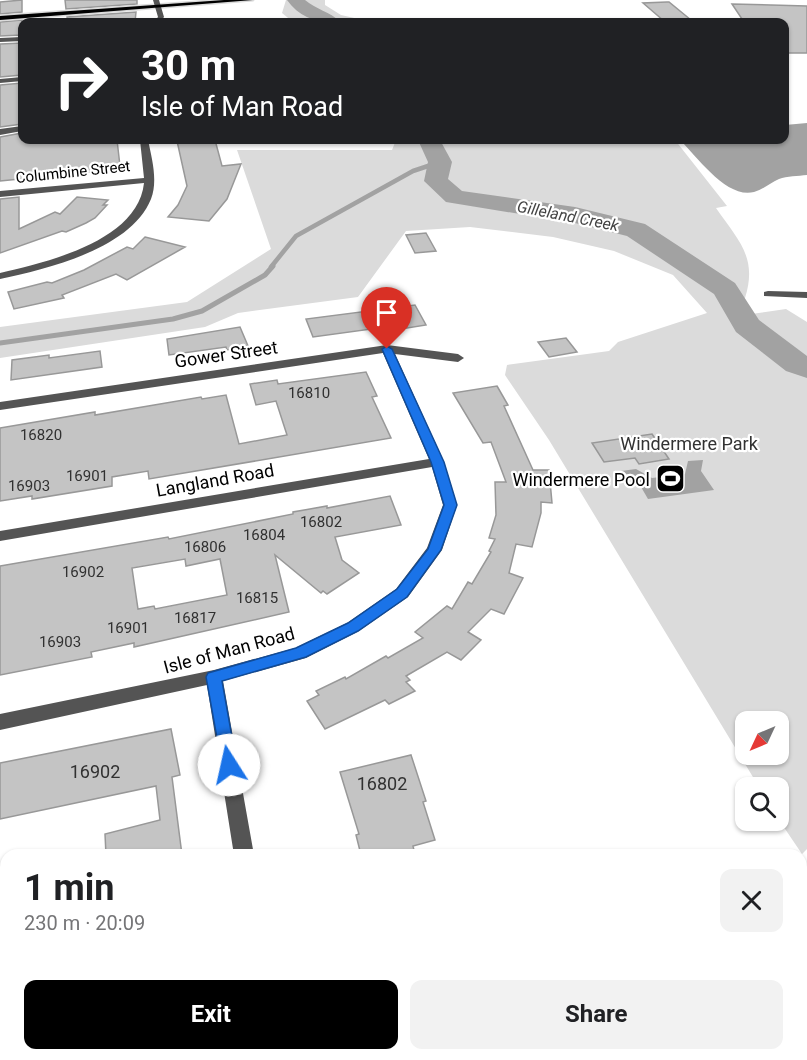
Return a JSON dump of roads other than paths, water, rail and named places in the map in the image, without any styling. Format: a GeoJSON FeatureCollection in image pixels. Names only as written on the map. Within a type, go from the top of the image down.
{"type":"FeatureCollection","features":[{"type":"Feature","properties":{"kind":"main road"},"geometry":{"type":"LineString","coordinates":[[0,18],[179,0]]}},
{"type":"Feature","properties":{"kind":"main road"},"geometry":{"type":"LineString","coordinates":[[0,13],[157,3],[250,0]]}},
{"type":"Feature","properties":{"kind":"street"},"geometry":{"type":"LineString","coordinates":[[157,3],[160,18]]}},
{"type":"Feature","properties":{"kind":"street"},"geometry":{"type":"LineString","coordinates":[[0,40],[18,39]]}},
{"type":"Feature","properties":{"kind":"street"},"geometry":{"type":"LineString","coordinates":[[0,81],[18,79]]}},
{"type":"Feature","properties":{"kind":"street"},"geometry":{"type":"LineString","coordinates":[[0,132],[18,130]]}},
{"type":"Feature","properties":{"kind":"street"},"geometry":{"type":"LineString","coordinates":[[0,276],[34,268],[106,240],[131,221],[146,201],[149,180],[144,144]]}},
{"type":"Feature","properties":{"kind":"street","name":"Columbine Street"},"geometry":{"type":"LineString","coordinates":[[0,194],[149,180]]}},
{"type":"Feature","properties":{"kind":"street"},"geometry":{"type":"LineString","coordinates":[[768,294],[807,295]]}},
{"type":"Feature","properties":{"kind":"street","name":"Gower Street"},"geometry":{"type":"LineString","coordinates":[[0,406],[387,349],[458,358]]}},
{"type":"Feature","properties":{"kind":"street","name":"Isle of Man Road"},"geometry":{"type":"LineString","coordinates":[[0,723],[214,677],[300,653],[353,627],[402,593],[434,550],[450,505],[437,462],[387,349]]}},
{"type":"Feature","properties":{"kind":"street","name":"Langland Road"},"geometry":{"type":"LineString","coordinates":[[0,536],[437,462]]}},
{"type":"Feature","properties":{"kind":"street"},"geometry":{"type":"LineString","coordinates":[[214,677],[243,849]]}},
{"type":"Feature","properties":{"kind":"waterway","name":"Gilleland Creek"},"geometry":{"type":"LineString","coordinates":[[295,0],[308,12],[322,18]]}},
{"type":"Feature","properties":{"kind":"waterway","name":"Gilleland Creek"},"geometry":{"type":"LineString","coordinates":[[431,144],[440,162],[436,181],[455,197],[575,215],[636,230],[725,289],[747,326],[797,364],[807,368]]}},
{"type":"Feature","properties":{"kind":"waterway"},"geometry":{"type":"LineString","coordinates":[[271,267],[296,236],[413,171],[440,162]]}},
{"type":"Feature","properties":{"kind":"waterway"},"geometry":{"type":"LineString","coordinates":[[0,343],[173,319],[202,311],[265,275],[273,266]]}},
{"type":"Feature","properties":{"kind":"place","name":"Windermere Pool"},"geometry":{"type":"Point","coordinates":[671,479]}},
{"type":"Feature","properties":{"kind":"park label","name":"Windermere Park"},"geometry":{"type":"Point","coordinates":[689,443]}}]}
